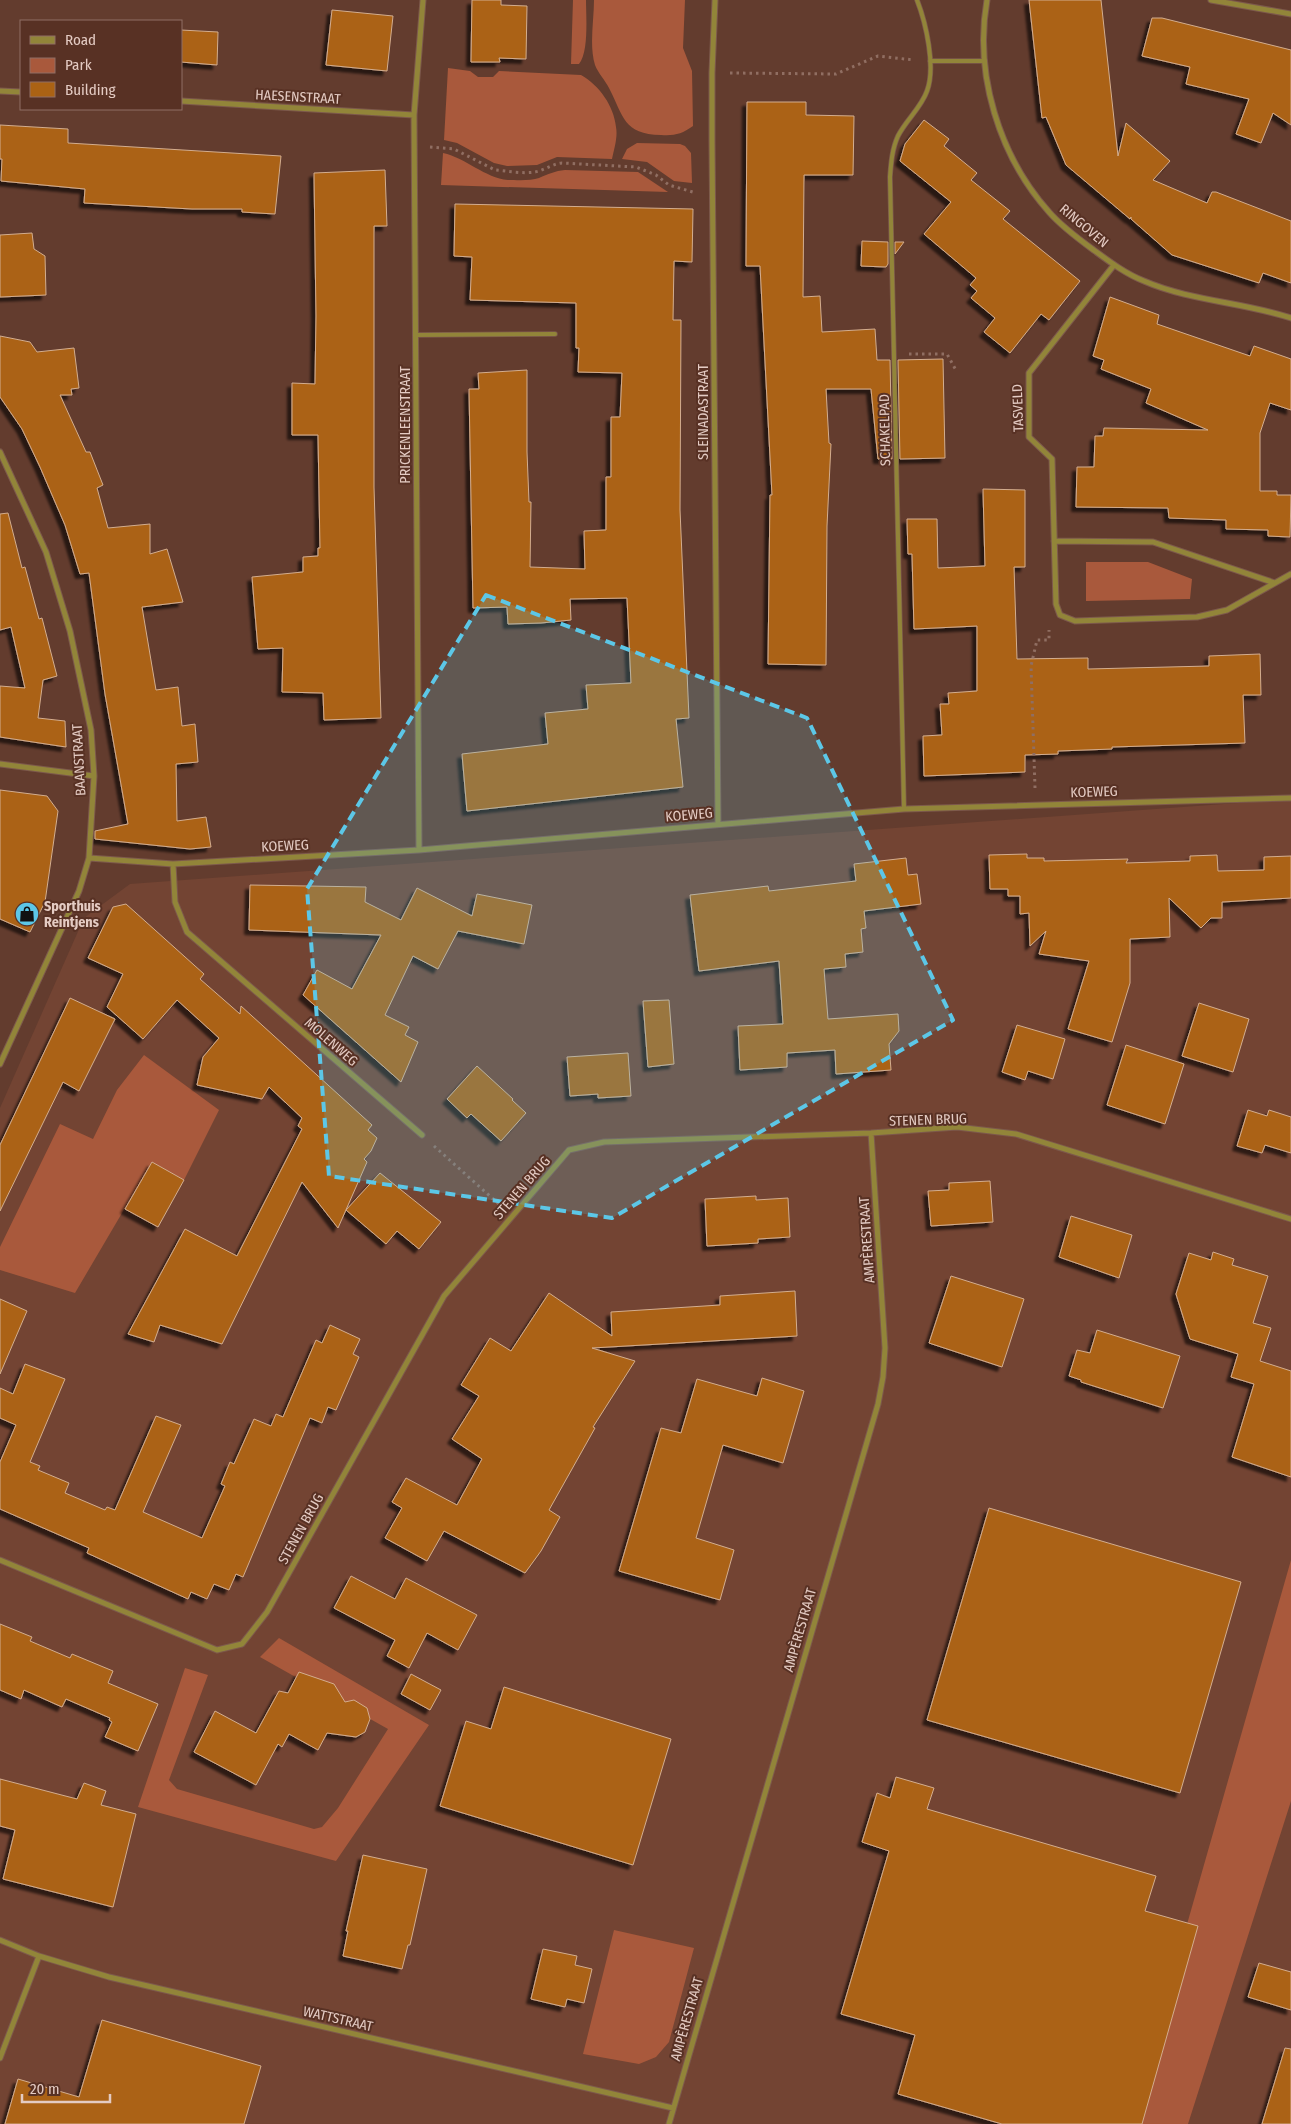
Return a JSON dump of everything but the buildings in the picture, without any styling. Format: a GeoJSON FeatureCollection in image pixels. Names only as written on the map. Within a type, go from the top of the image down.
{"type":"FeatureCollection","features":[{"type":"Feature","properties":{"kind":"street","name":"PRICKENLEENSTRAAT"},"geometry":{"type":"LineString","coordinates":[[419,850],[414,114],[423,0]]}},
{"type":"Feature","properties":{"kind":"street","name":"SLEINADASTRAAT"},"geometry":{"type":"LineString","coordinates":[[715,0],[712,73],[718,824]]}},
{"type":"Feature","properties":{"kind":"street","name":"RINGOVEN"},"geometry":{"type":"LineString","coordinates":[[987,0],[984,33],[985,61],[987,83],[995,112],[1011,156],[1049,213],[1081,241],[1114,265],[1142,281],[1165,289],[1291,318]]}},
{"type":"Feature","properties":{"kind":"street"},"geometry":{"type":"LineString","coordinates":[[1211,0],[1291,14]]}},
{"type":"Feature","properties":{"kind":"street"},"geometry":{"type":"LineString","coordinates":[[0,91],[20,92]]}},
{"type":"Feature","properties":{"kind":"street","name":"HAESENSTRAAT"},"geometry":{"type":"LineString","coordinates":[[182,101],[414,114]]}},
{"type":"Feature","properties":{"kind":"street","name":"TASVELD"},"geometry":{"type":"LineString","coordinates":[[1060,616],[1056,604],[1052,459],[1029,437],[1029,373],[1114,265]]}},
{"type":"Feature","properties":{"kind":"street","name":"BAANSTRAAT"},"geometry":{"type":"LineString","coordinates":[[0,452],[46,552],[70,632],[91,730],[94,776],[89,858],[71,910],[0,1064]]}},
{"type":"Feature","properties":{"kind":"street"},"geometry":{"type":"LineString","coordinates":[[1054,541],[1153,542],[1275,583]]}},
{"type":"Feature","properties":{"kind":"street"},"geometry":{"type":"LineString","coordinates":[[1060,616],[1075,621],[1197,617],[1227,610],[1291,574]]}},
{"type":"Feature","properties":{"kind":"street"},"geometry":{"type":"LineString","coordinates":[[0,764],[94,776]]}},
{"type":"Feature","properties":{"kind":"street","name":"KOEWEG"},"geometry":{"type":"LineString","coordinates":[[89,858],[173,864],[419,850],[904,809],[1291,798]]}},
{"type":"Feature","properties":{"kind":"street","name":"MOLENWEG"},"geometry":{"type":"LineString","coordinates":[[173,864],[176,902],[187,932],[422,1135]]}},
{"type":"Feature","properties":{"kind":"street","name":"STENEN BRUG"},"geometry":{"type":"LineString","coordinates":[[0,1560],[217,1650],[242,1644],[267,1612],[444,1296],[569,1150],[604,1142],[871,1133],[957,1127],[1016,1134],[1291,1219]]}},
{"type":"Feature","properties":{"kind":"street","name":"AMPÈRESTRAAT"},"geometry":{"type":"LineString","coordinates":[[669,2124],[880,1395],[885,1348],[871,1133]]}},
{"type":"Feature","properties":{"kind":"street","name":"WATTSTRAAT"},"geometry":{"type":"LineString","coordinates":[[0,1940],[39,1956],[109,1977],[673,2108]]}},
{"type":"Feature","properties":{"kind":"street"},"geometry":{"type":"LineString","coordinates":[[0,2058],[39,1956]]}},
{"type":"Feature","properties":{"kind":"lane","name":"SCHAKELPAD"},"geometry":{"type":"LineString","coordinates":[[904,809],[890,177],[893,148],[899,134],[921,103],[930,79],[930,61],[924,19],[917,0]]}},
{"type":"Feature","properties":{"kind":"lane"},"geometry":{"type":"LineString","coordinates":[[930,61],[985,61]]}},
{"type":"Feature","properties":{"kind":"lane"},"geometry":{"type":"LineString","coordinates":[[416,335],[555,334]]}},
{"type":"Feature","properties":{"kind":"path"},"geometry":{"type":"LineString","coordinates":[[712,73],[836,74],[878,56],[930,61]]}},
{"type":"Feature","properties":{"kind":"path"},"geometry":{"type":"LineString","coordinates":[[415,146],[454,149],[495,170],[502,171],[535,172],[552,164],[562,163],[636,167],[656,176],[669,185],[713,198]]}},
{"type":"Feature","properties":{"kind":"path"},"geometry":{"type":"LineString","coordinates":[[894,354],[947,354],[957,372]]}},
{"type":"Feature","properties":{"kind":"path"},"geometry":{"type":"LineString","coordinates":[[1035,778],[1031,666],[1036,640],[1049,640],[1049,629],[1060,616]]}},
{"type":"Feature","properties":{"kind":"path"},"geometry":{"type":"LineString","coordinates":[[422,1135],[512,1216]]}},
{"type":"Feature","properties":{"kind":"highlighted area"},"geometry":{"type":"Polygon","coordinates":[[[486,595],[807,718],[953,1020],[612,1218],[329,1176],[307,889],[486,595]]]}},
{"type":"Feature","properties":{"kind":"shaded area"},"geometry":{"type":"Polygon","coordinates":[[[1291,799],[1291,2124],[0,2124],[0,1108],[84,918],[130,884],[1291,799]]]}},
{"type":"Feature","properties":{"kind":"green space"},"geometry":{"type":"Polygon","coordinates":[[[573,0],[586,0],[586,43],[579,64],[571,64],[573,0]]]}},
{"type":"Feature","properties":{"kind":"green space"},"geometry":{"type":"Polygon","coordinates":[[[594,0],[685,0],[683,48],[692,71],[693,126],[678,134],[661,135],[639,131],[626,122],[598,71],[593,58],[594,0]]]}},
{"type":"Feature","properties":{"kind":"green space"},"geometry":{"type":"Polygon","coordinates":[[[448,68],[470,71],[478,77],[493,77],[499,71],[581,75],[599,90],[609,104],[615,119],[616,135],[612,159],[557,157],[537,165],[507,166],[494,163],[457,143],[444,140],[448,68]]]}},
{"type":"Feature","properties":{"kind":"green space"},"geometry":{"type":"Polygon","coordinates":[[[637,143],[680,144],[685,146],[691,153],[692,183],[674,181],[647,162],[622,159],[627,149],[637,143]]]}},
{"type":"Feature","properties":{"kind":"green space"},"geometry":{"type":"Polygon","coordinates":[[[443,153],[460,159],[491,176],[508,180],[536,179],[565,170],[638,172],[668,192],[441,185],[443,153]]]}},
{"type":"Feature","properties":{"kind":"green space"},"geometry":{"type":"Polygon","coordinates":[[[1086,562],[1148,562],[1192,579],[1190,599],[1086,601],[1086,562]]]}},
{"type":"Feature","properties":{"kind":"green space"},"geometry":{"type":"Polygon","coordinates":[[[144,1055],[219,1110],[184,1180],[152,1162],[75,1293],[0,1270],[0,1247],[60,1124],[93,1139],[117,1090],[144,1055]]]}},
{"type":"Feature","properties":{"kind":"green space"},"geometry":{"type":"Polygon","coordinates":[[[1291,1560],[1291,1801],[1188,2124],[1130,2124],[1291,1560]]]}},
{"type":"Feature","properties":{"kind":"green space"},"geometry":{"type":"Polygon","coordinates":[[[279,1638],[429,1725],[336,1861],[138,1807],[185,1668],[208,1675],[169,1780],[177,1789],[314,1829],[322,1827],[338,1808],[388,1729],[260,1657],[279,1638]]]}},
{"type":"Feature","properties":{"kind":"green space"},"geometry":{"type":"Polygon","coordinates":[[[614,1930],[694,1948],[669,2042],[656,2057],[639,2064],[583,2054],[614,1930]]]}},
{"type":"Feature","properties":{"kind":"place","name":"Sporthuis Reintjens"},"geometry":{"type":"Point","coordinates":[27,914]}}]}
